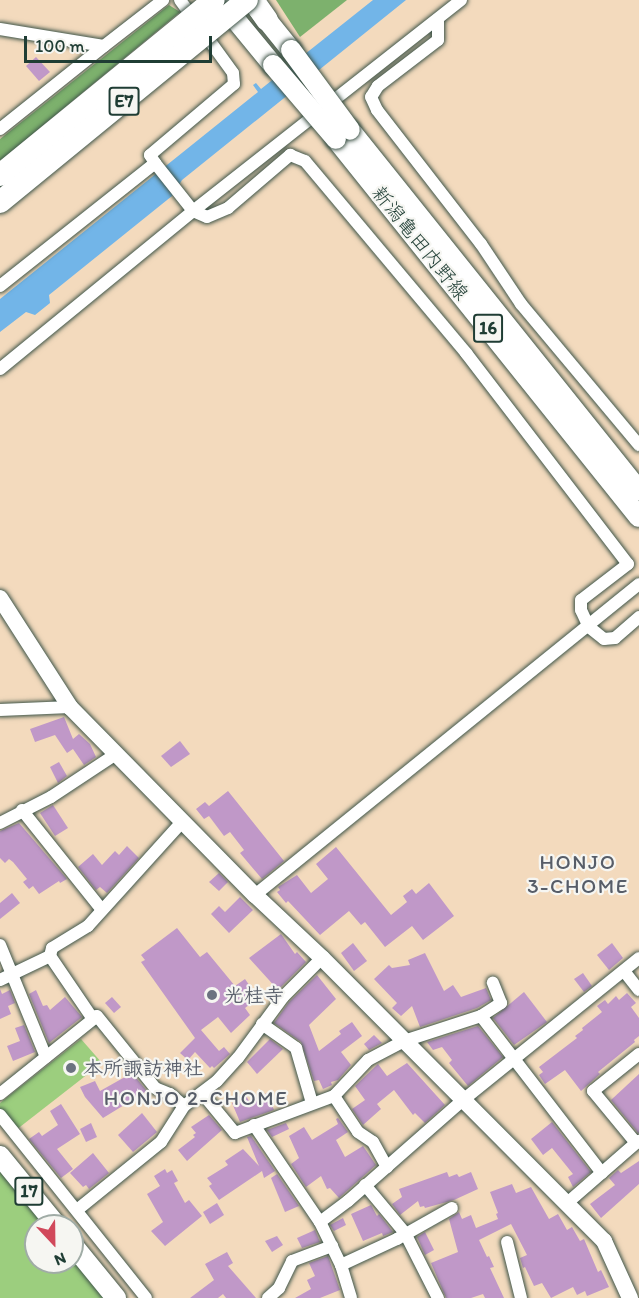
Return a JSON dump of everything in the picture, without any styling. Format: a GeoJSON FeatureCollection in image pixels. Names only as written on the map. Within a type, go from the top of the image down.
{"type":"FeatureCollection","features":[{"type":"Feature","properties":{"kind":"highway","name":"E7"},"geometry":{"type":"LineString","coordinates":[[0,175],[214,0]]}},
{"type":"Feature","properties":{"kind":"highway","name":"E7"},"geometry":{"type":"LineString","coordinates":[[0,202],[250,0]]}},
{"type":"Feature","properties":{"kind":"highway"},"geometry":{"type":"LineString","coordinates":[[250,0],[267,20]]}},
{"type":"Feature","properties":{"kind":"main road","name":"新潟亀田内野線"},"geometry":{"type":"LineString","coordinates":[[220,0],[273,65],[343,135],[639,491]]}},
{"type":"Feature","properties":{"kind":"main road","name":"新潟亀田内野線"},"geometry":{"type":"LineString","coordinates":[[267,20],[291,50],[343,135],[639,517]]}},
{"type":"Feature","properties":{"kind":"main road","name":"17"},"geometry":{"type":"LineString","coordinates":[[0,1156],[47,1214]]}},
{"type":"Feature","properties":{"kind":"main road"},"geometry":{"type":"LineString","coordinates":[[84,1259],[116,1298]]}},
{"type":"Feature","properties":{"kind":"street"},"geometry":{"type":"LineString","coordinates":[[0,129],[163,0]]}},
{"type":"Feature","properties":{"kind":"street"},"geometry":{"type":"LineString","coordinates":[[180,0],[233,73],[234,84],[150,155],[155,163],[193,211],[207,217],[228,208],[290,155],[305,161],[466,353],[628,564],[582,600],[581,610],[588,627],[604,639],[615,638],[639,617]]}},
{"type":"Feature","properties":{"kind":"street"},"geometry":{"type":"LineString","coordinates":[[0,369],[193,211],[438,20],[460,0]]}},
{"type":"Feature","properties":{"kind":"street"},"geometry":{"type":"LineString","coordinates":[[438,20],[438,40],[378,86],[371,97],[377,110],[481,244],[521,304],[639,445]]}},
{"type":"Feature","properties":{"kind":"street"},"geometry":{"type":"LineString","coordinates":[[0,29],[104,46]]}},
{"type":"Feature","properties":{"kind":"street"},"geometry":{"type":"LineString","coordinates":[[0,285],[155,163]]}},
{"type":"Feature","properties":{"kind":"street"},"geometry":{"type":"LineString","coordinates":[[255,896],[639,584]]}},
{"type":"Feature","properties":{"kind":"street"},"geometry":{"type":"LineString","coordinates":[[0,598],[70,707],[255,896],[322,958],[604,1241],[630,1298]]}},
{"type":"Feature","properties":{"kind":"street"},"geometry":{"type":"LineString","coordinates":[[0,710],[70,707]]}},
{"type":"Feature","properties":{"kind":"street"},"geometry":{"type":"LineString","coordinates":[[0,822],[51,797],[117,754]]}},
{"type":"Feature","properties":{"kind":"street"},"geometry":{"type":"LineString","coordinates":[[22,810],[102,910]]}},
{"type":"Feature","properties":{"kind":"street"},"geometry":{"type":"LineString","coordinates":[[93,1019],[50,956],[52,948],[88,926],[183,820]]}},
{"type":"Feature","properties":{"kind":"street"},"geometry":{"type":"LineString","coordinates":[[0,945],[46,1057]]}},
{"type":"Feature","properties":{"kind":"street"},"geometry":{"type":"LineString","coordinates":[[0,980],[50,956]]}},
{"type":"Feature","properties":{"kind":"street"},"geometry":{"type":"LineString","coordinates":[[77,1210],[161,1142],[184,1106],[202,1093],[238,1058],[283,997],[322,958]]}},
{"type":"Feature","properties":{"kind":"street"},"geometry":{"type":"LineString","coordinates":[[320,1222],[348,1201],[463,1100],[639,958]]}},
{"type":"Feature","properties":{"kind":"street"},"geometry":{"type":"LineString","coordinates":[[624,971],[639,990]]}},
{"type":"Feature","properties":{"kind":"street"},"geometry":{"type":"LineString","coordinates":[[202,1093],[235,1132],[334,1096],[357,1068],[404,1041],[481,1016],[501,1003],[493,983]]}},
{"type":"Feature","properties":{"kind":"street"},"geometry":{"type":"LineString","coordinates":[[0,1094],[97,1016],[155,1088],[170,1094],[184,1106]]}},
{"type":"Feature","properties":{"kind":"street"},"geometry":{"type":"LineString","coordinates":[[481,1016],[602,1173]]}},
{"type":"Feature","properties":{"kind":"street"},"geometry":{"type":"LineString","coordinates":[[262,1023],[296,1048],[312,1103]]}},
{"type":"Feature","properties":{"kind":"street"},"geometry":{"type":"LineString","coordinates":[[567,1204],[638,1142],[593,1090],[639,1054]]}},
{"type":"Feature","properties":{"kind":"street"},"geometry":{"type":"LineString","coordinates":[[334,1096],[358,1132],[373,1142],[387,1167]]}},
{"type":"Feature","properties":{"kind":"street"},"geometry":{"type":"LineString","coordinates":[[0,1114],[146,1298]]}},
{"type":"Feature","properties":{"kind":"street"},"geometry":{"type":"LineString","coordinates":[[254,1125],[320,1222],[341,1265],[351,1298]]}},
{"type":"Feature","properties":{"kind":"street"},"geometry":{"type":"LineString","coordinates":[[365,1185],[405,1233],[438,1298]]}},
{"type":"Feature","properties":{"kind":"street"},"geometry":{"type":"LineString","coordinates":[[341,1265],[452,1208]]}},
{"type":"Feature","properties":{"kind":"street"},"geometry":{"type":"LineString","coordinates":[[507,1242],[521,1298]]}},
{"type":"Feature","properties":{"kind":"street"},"geometry":{"type":"LineString","coordinates":[[268,1298],[279,1288],[292,1261],[332,1246]]}},
{"type":"Feature","properties":{"kind":"green space"},"geometry":{"type":"Polygon","coordinates":[[[276,0],[347,0],[300,37],[276,0]]]}},
{"type":"Feature","properties":{"kind":"green space"},"geometry":{"type":"Polygon","coordinates":[[[169,5],[180,12],[0,161],[0,139],[169,5]]]}},
{"type":"Feature","properties":{"kind":"green space"},"geometry":{"type":"Polygon","coordinates":[[[81,1039],[102,1063],[16,1130],[0,1109],[0,1103],[81,1039]]]}},
{"type":"Feature","properties":{"kind":"green space"},"geometry":{"type":"Polygon","coordinates":[[[0,1164],[41,1214],[24,1214],[24,1274],[84,1274],[84,1265],[113,1298],[0,1298],[0,1164]]]}},
{"type":"Feature","properties":{"kind":"water"},"geometry":{"type":"Polygon","coordinates":[[[373,0],[406,0],[182,180],[172,196],[49,295],[50,303],[35,315],[26,312],[0,332],[0,299],[258,92],[253,85],[256,83],[261,89],[373,0]]]}},
{"type":"Feature","properties":{"kind":"building"},"geometry":{"type":"Polygon","coordinates":[[[36,57],[50,72],[39,81],[26,66],[36,57]]]}},
{"type":"Feature","properties":{"kind":"building"},"geometry":{"type":"Polygon","coordinates":[[[64,717],[73,739],[79,734],[90,744],[96,757],[84,765],[73,749],[67,753],[55,735],[35,742],[30,729],[64,717]]]}},
{"type":"Feature","properties":{"kind":"building"},"geometry":{"type":"Polygon","coordinates":[[[180,741],[190,754],[171,767],[161,756],[180,741]]]}},
{"type":"Feature","properties":{"kind":"building"},"geometry":{"type":"Polygon","coordinates":[[[59,762],[67,776],[58,783],[50,767],[59,762]]]}},
{"type":"Feature","properties":{"kind":"building"},"geometry":{"type":"Polygon","coordinates":[[[228,791],[284,861],[262,879],[240,853],[244,850],[230,832],[224,836],[209,816],[204,819],[196,809],[205,802],[209,806],[228,791]]]}},
{"type":"Feature","properties":{"kind":"building"},"geometry":{"type":"Polygon","coordinates":[[[53,805],[68,828],[55,836],[40,813],[53,805]]]}},
{"type":"Feature","properties":{"kind":"building"},"geometry":{"type":"Polygon","coordinates":[[[19,823],[67,879],[60,883],[59,881],[39,894],[33,886],[29,889],[23,882],[27,879],[13,862],[9,859],[5,863],[0,858],[0,831],[19,823]]]}},
{"type":"Feature","properties":{"kind":"building"},"geometry":{"type":"Polygon","coordinates":[[[127,846],[139,858],[107,893],[100,887],[96,890],[78,867],[93,854],[102,865],[115,851],[119,855],[127,846]]]}},
{"type":"Feature","properties":{"kind":"building"},"geometry":{"type":"Polygon","coordinates":[[[336,847],[391,915],[407,902],[403,896],[412,889],[416,894],[429,883],[454,916],[423,940],[412,926],[385,947],[365,922],[361,925],[349,911],[320,935],[277,892],[280,890],[278,887],[297,875],[311,893],[328,879],[316,864],[336,847]]]}},
{"type":"Feature","properties":{"kind":"building"},"geometry":{"type":"Polygon","coordinates":[[[219,873],[228,882],[219,891],[209,882],[219,873]]]}},
{"type":"Feature","properties":{"kind":"building"},"geometry":{"type":"Polygon","coordinates":[[[12,893],[20,903],[0,919],[0,903],[12,893]]]}},
{"type":"Feature","properties":{"kind":"building"},"geometry":{"type":"Polygon","coordinates":[[[240,897],[253,910],[229,933],[211,914],[219,906],[225,912],[240,897]]]}},
{"type":"Feature","properties":{"kind":"building"},"geometry":{"type":"Polygon","coordinates":[[[177,928],[200,957],[207,952],[235,986],[245,979],[258,998],[245,1008],[250,1015],[231,1033],[218,1017],[201,1030],[219,1051],[224,1047],[230,1054],[214,1068],[212,1066],[210,1068],[195,1052],[188,1060],[180,1053],[195,1038],[141,962],[145,960],[141,955],[177,928]]]}},
{"type":"Feature","properties":{"kind":"building"},"geometry":{"type":"Polygon","coordinates":[[[281,934],[295,954],[297,952],[306,962],[278,990],[249,958],[281,934]]]}},
{"type":"Feature","properties":{"kind":"building"},"geometry":{"type":"Polygon","coordinates":[[[353,943],[367,961],[354,971],[341,953],[353,943]]]}},
{"type":"Feature","properties":{"kind":"building"},"geometry":{"type":"Polygon","coordinates":[[[612,943],[623,958],[609,970],[597,955],[612,943]]]}},
{"type":"Feature","properties":{"kind":"building"},"geometry":{"type":"Polygon","coordinates":[[[425,953],[444,991],[453,985],[461,997],[486,988],[491,1000],[477,1008],[420,1027],[412,1006],[401,1016],[392,1008],[397,1003],[374,979],[389,965],[392,968],[410,965],[408,960],[425,953]]]}},
{"type":"Feature","properties":{"kind":"building"},"geometry":{"type":"Polygon","coordinates":[[[583,973],[592,986],[584,992],[574,979],[583,973]]]}},
{"type":"Feature","properties":{"kind":"building"},"geometry":{"type":"Polygon","coordinates":[[[317,975],[336,999],[309,1025],[319,1051],[341,1034],[339,1031],[352,1022],[362,1036],[341,1052],[351,1065],[338,1080],[331,1082],[332,1085],[323,1089],[319,1080],[314,1081],[301,1042],[274,1023],[289,1002],[317,975]]]}},
{"type":"Feature","properties":{"kind":"building"},"geometry":{"type":"Polygon","coordinates":[[[0,989],[2,994],[10,990],[15,1003],[8,1006],[11,1014],[0,1019],[0,989]]]}},
{"type":"Feature","properties":{"kind":"building"},"geometry":{"type":"Polygon","coordinates":[[[36,990],[43,1006],[47,1005],[50,1010],[65,997],[82,1017],[49,1043],[29,994],[36,990]]]}},
{"type":"Feature","properties":{"kind":"building"},"geometry":{"type":"Polygon","coordinates":[[[524,992],[547,1022],[514,1045],[493,1018],[524,992]]]}},
{"type":"Feature","properties":{"kind":"building"},"geometry":{"type":"Polygon","coordinates":[[[627,993],[636,1003],[631,1007],[639,1018],[639,1036],[634,1040],[635,1042],[598,1072],[600,1074],[581,1091],[565,1070],[545,1084],[539,1075],[543,1072],[539,1067],[577,1038],[575,1036],[583,1030],[582,1028],[602,1012],[597,1006],[605,1000],[608,1004],[616,996],[619,1000],[627,993]]]}},
{"type":"Feature","properties":{"kind":"building"},"geometry":{"type":"Polygon","coordinates":[[[112,997],[121,1007],[114,1013],[105,1003],[112,997]]]}},
{"type":"Feature","properties":{"kind":"building"},"geometry":{"type":"Polygon","coordinates":[[[24,1025],[35,1052],[13,1061],[7,1046],[20,1041],[15,1028],[24,1025]]]}},
{"type":"Feature","properties":{"kind":"building"},"geometry":{"type":"Polygon","coordinates":[[[478,1026],[503,1057],[468,1086],[449,1063],[452,1060],[442,1047],[433,1050],[427,1042],[478,1026]]]}},
{"type":"Feature","properties":{"kind":"building"},"geometry":{"type":"Polygon","coordinates":[[[374,1035],[382,1043],[369,1050],[364,1044],[374,1035]]]}},
{"type":"Feature","properties":{"kind":"building"},"geometry":{"type":"Polygon","coordinates":[[[270,1039],[283,1049],[257,1074],[247,1062],[270,1039]]]}},
{"type":"Feature","properties":{"kind":"building"},"geometry":{"type":"Polygon","coordinates":[[[407,1063],[445,1105],[425,1123],[415,1113],[413,1115],[394,1090],[377,1104],[381,1109],[363,1125],[352,1109],[365,1100],[355,1086],[378,1064],[387,1076],[407,1063]]]}},
{"type":"Feature","properties":{"kind":"building"},"geometry":{"type":"Polygon","coordinates":[[[132,1073],[147,1091],[103,1118],[85,1097],[80,1087],[95,1081],[100,1091],[132,1073]]]}},
{"type":"Feature","properties":{"kind":"building"},"geometry":{"type":"Polygon","coordinates":[[[639,1074],[639,1133],[638,1133],[611,1100],[639,1074]]]}},
{"type":"Feature","properties":{"kind":"building"},"geometry":{"type":"Polygon","coordinates":[[[267,1093],[274,1110],[240,1122],[232,1103],[236,1101],[234,1098],[245,1094],[249,1101],[267,1093]]]}},
{"type":"Feature","properties":{"kind":"building"},"geometry":{"type":"Polygon","coordinates":[[[61,1104],[80,1134],[57,1149],[73,1169],[61,1178],[29,1139],[39,1132],[42,1136],[58,1125],[50,1111],[61,1104]]]}},
{"type":"Feature","properties":{"kind":"building"},"geometry":{"type":"Polygon","coordinates":[[[142,1113],[157,1132],[133,1152],[118,1135],[142,1113]]]}},
{"type":"Feature","properties":{"kind":"building"},"geometry":{"type":"Polygon","coordinates":[[[209,1115],[222,1130],[187,1161],[178,1150],[195,1137],[193,1135],[196,1133],[191,1127],[209,1115]]]}},
{"type":"Feature","properties":{"kind":"building"},"geometry":{"type":"Polygon","coordinates":[[[338,1118],[348,1132],[336,1140],[345,1157],[363,1146],[376,1165],[339,1198],[330,1188],[327,1189],[321,1176],[306,1187],[291,1164],[299,1158],[289,1136],[304,1127],[312,1140],[338,1124],[336,1119],[338,1118]]]}},
{"type":"Feature","properties":{"kind":"building"},"geometry":{"type":"Polygon","coordinates":[[[552,1122],[591,1172],[573,1187],[568,1177],[573,1174],[552,1148],[543,1155],[531,1139],[552,1122]]]}},
{"type":"Feature","properties":{"kind":"building"},"geometry":{"type":"Polygon","coordinates":[[[91,1123],[97,1137],[86,1142],[80,1129],[91,1123]]]}},
{"type":"Feature","properties":{"kind":"building"},"geometry":{"type":"Polygon","coordinates":[[[286,1123],[289,1129],[272,1137],[267,1130],[286,1123]]]}},
{"type":"Feature","properties":{"kind":"building"},"geometry":{"type":"Polygon","coordinates":[[[251,1136],[275,1171],[264,1178],[262,1171],[219,1200],[209,1186],[212,1184],[207,1178],[228,1165],[225,1161],[243,1149],[259,1166],[247,1137],[251,1136]]]}},
{"type":"Feature","properties":{"kind":"building"},"geometry":{"type":"Polygon","coordinates":[[[93,1153],[109,1173],[89,1189],[86,1185],[83,1187],[70,1173],[93,1153]]]}},
{"type":"Feature","properties":{"kind":"building"},"geometry":{"type":"Polygon","coordinates":[[[639,1161],[639,1184],[601,1218],[590,1204],[615,1185],[609,1178],[618,1170],[621,1173],[639,1161]]]}},
{"type":"Feature","properties":{"kind":"building"},"geometry":{"type":"Polygon","coordinates":[[[165,1169],[167,1173],[172,1170],[178,1181],[174,1183],[185,1203],[189,1200],[202,1216],[165,1246],[151,1231],[163,1222],[147,1194],[160,1186],[154,1176],[165,1169]]]}},
{"type":"Feature","properties":{"kind":"building"},"geometry":{"type":"Polygon","coordinates":[[[447,1172],[449,1177],[457,1174],[459,1177],[471,1172],[478,1189],[454,1200],[425,1208],[420,1207],[418,1201],[400,1215],[392,1204],[402,1197],[399,1189],[447,1172]]]}},
{"type":"Feature","properties":{"kind":"building"},"geometry":{"type":"Polygon","coordinates":[[[277,1174],[299,1206],[285,1212],[271,1178],[277,1174]]]}},
{"type":"Feature","properties":{"kind":"building"},"geometry":{"type":"Polygon","coordinates":[[[512,1184],[516,1193],[531,1187],[549,1219],[558,1214],[567,1230],[572,1227],[580,1241],[584,1239],[598,1272],[601,1270],[609,1287],[587,1296],[585,1291],[577,1295],[573,1287],[551,1298],[542,1283],[534,1286],[525,1267],[523,1268],[520,1258],[527,1255],[511,1224],[479,1240],[494,1267],[490,1268],[504,1298],[485,1298],[483,1294],[471,1298],[446,1298],[431,1263],[458,1252],[449,1219],[459,1212],[462,1219],[471,1215],[476,1228],[498,1219],[490,1192],[512,1184]]]}},
{"type":"Feature","properties":{"kind":"building"},"geometry":{"type":"Polygon","coordinates":[[[217,1203],[224,1215],[210,1224],[203,1212],[217,1203]]]}},
{"type":"Feature","properties":{"kind":"building"},"geometry":{"type":"Polygon","coordinates":[[[371,1205],[377,1216],[379,1214],[393,1232],[383,1236],[382,1233],[363,1241],[351,1214],[371,1205]]]}},
{"type":"Feature","properties":{"kind":"building"},"geometry":{"type":"Polygon","coordinates":[[[343,1218],[346,1225],[334,1231],[330,1225],[343,1218]]]}},
{"type":"Feature","properties":{"kind":"building"},"geometry":{"type":"Polygon","coordinates":[[[315,1230],[320,1242],[302,1248],[297,1238],[315,1230]]]}},
{"type":"Feature","properties":{"kind":"building"},"geometry":{"type":"Polygon","coordinates":[[[425,1232],[434,1250],[425,1255],[417,1237],[425,1232]]]}},
{"type":"Feature","properties":{"kind":"building"},"geometry":{"type":"Polygon","coordinates":[[[277,1236],[283,1245],[272,1252],[265,1241],[277,1236]]]}},
{"type":"Feature","properties":{"kind":"building"},"geometry":{"type":"Polygon","coordinates":[[[227,1252],[233,1263],[228,1266],[256,1298],[226,1298],[223,1294],[218,1298],[190,1298],[214,1280],[205,1264],[227,1252]]]}},
{"type":"Feature","properties":{"kind":"building"},"geometry":{"type":"Polygon","coordinates":[[[328,1256],[340,1290],[320,1298],[295,1298],[311,1289],[307,1280],[315,1276],[309,1263],[328,1256]]]}},
{"type":"Feature","properties":{"kind":"place","name":"光桂寺"},"geometry":{"type":"Point","coordinates":[212,995]}},
{"type":"Feature","properties":{"kind":"place","name":"本所諏訪神社"},"geometry":{"type":"Point","coordinates":[71,1068]}},
{"type":"Feature","properties":{"kind":"district","name":"HONJO 3-CHOME"},"geometry":{"type":"Point","coordinates":[578,874]}},
{"type":"Feature","properties":{"kind":"district","name":"HONJO 2-CHOME"},"geometry":{"type":"Point","coordinates":[196,1098]}}]}
